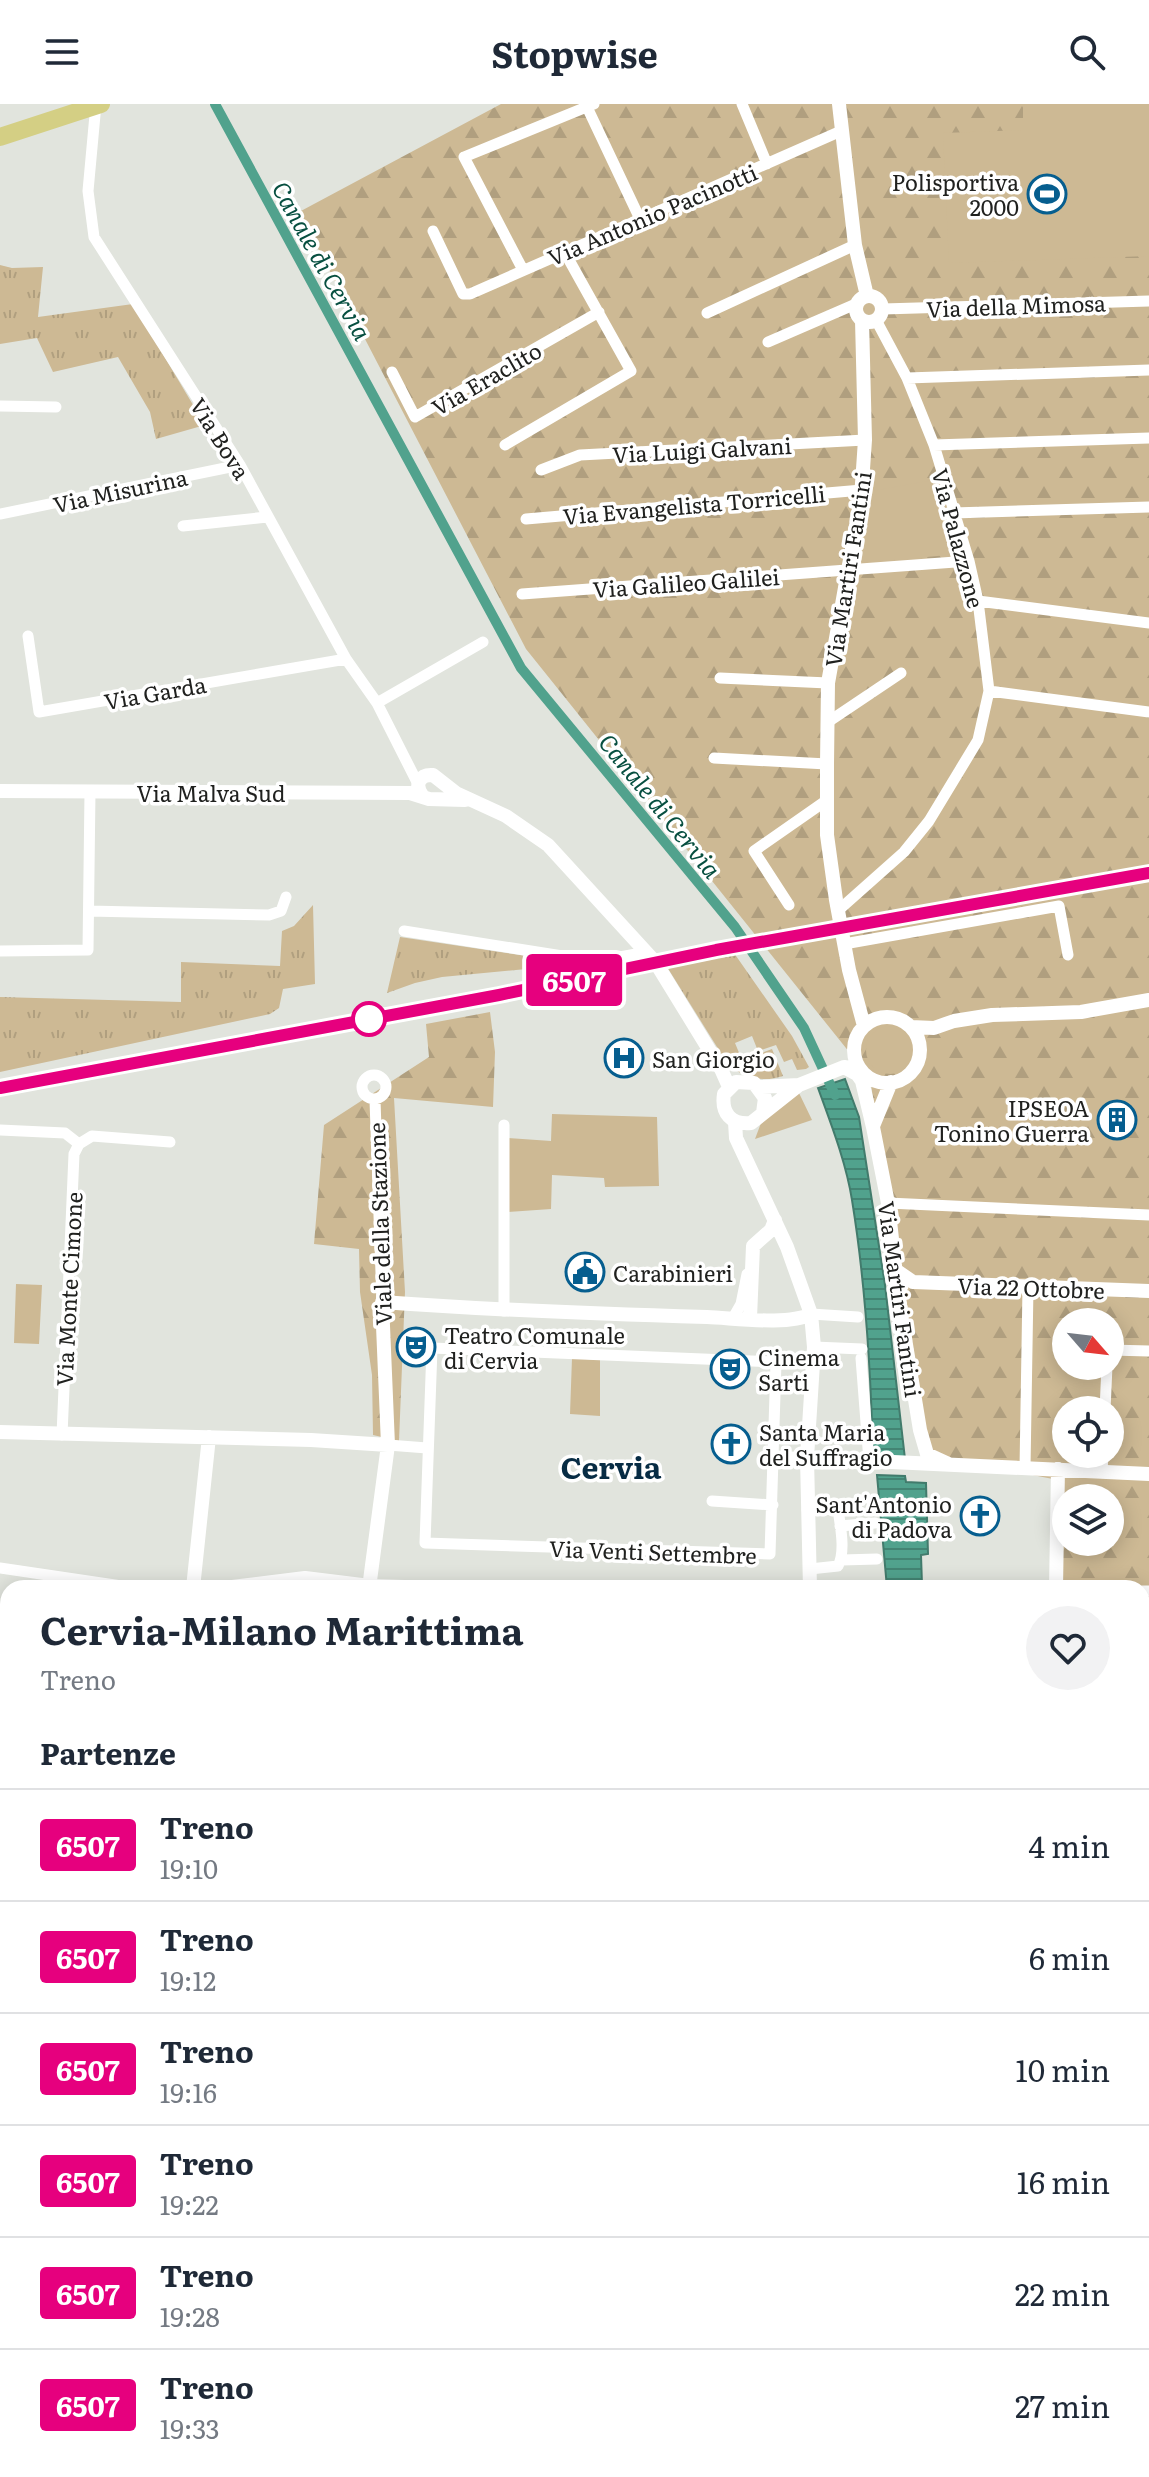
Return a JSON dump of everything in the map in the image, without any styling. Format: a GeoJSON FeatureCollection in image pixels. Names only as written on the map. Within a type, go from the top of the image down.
{"type":"FeatureCollection","features":[{"type":"Feature","properties":{"kind":"main road"},"geometry":{"type":"LineString","coordinates":[[0,137],[97,105]]}},
{"type":"Feature","properties":{"kind":"street"},"geometry":{"type":"LineString","coordinates":[[742,104],[767,164]]}},
{"type":"Feature","properties":{"kind":"street","name":"Via Bova"},"geometry":{"type":"LineString","coordinates":[[97,105],[88,191],[94,237],[240,465],[346,659],[377,703],[407,759],[430,787]]}},
{"type":"Feature","properties":{"kind":"street"},"geometry":{"type":"LineString","coordinates":[[523,270],[464,157],[590,105],[640,219]]}},
{"type":"Feature","properties":{"kind":"street","name":"Via Martiri Fantini"},"geometry":{"type":"LineString","coordinates":[[840,105],[862,299],[858,314],[874,316],[862,490],[828,683],[827,835],[849,970],[864,1026]]}},
{"type":"Feature","properties":{"kind":"street","name":"Via Antonio Pacinotti"},"geometry":{"type":"LineString","coordinates":[[433,231],[463,294],[470,294],[841,131]]}},
{"type":"Feature","properties":{"kind":"street"},"geometry":{"type":"LineString","coordinates":[[707,313],[855,245]]}},
{"type":"Feature","properties":{"kind":"street"},"geometry":{"type":"LineString","coordinates":[[505,445],[631,371],[564,251]]}},
{"type":"Feature","properties":{"kind":"street"},"geometry":{"type":"LineString","coordinates":[[768,342],[862,299],[876,298],[874,316]]}},
{"type":"Feature","properties":{"kind":"street","name":"Via della Mimosa"},"geometry":{"type":"LineString","coordinates":[[874,316],[1149,301]]}},
{"type":"Feature","properties":{"kind":"street","name":"Via Eraclito"},"geometry":{"type":"LineString","coordinates":[[392,372],[415,417],[599,312]]}},
{"type":"Feature","properties":{"kind":"street","name":"Via Palazzone"},"geometry":{"type":"LineString","coordinates":[[841,908],[904,852],[929,821],[978,740],[989,691],[978,601],[934,445],[907,378],[874,316]]}},
{"type":"Feature","properties":{"kind":"street"},"geometry":{"type":"LineString","coordinates":[[907,378],[1149,370]]}},
{"type":"Feature","properties":{"kind":"street"},"geometry":{"type":"LineString","coordinates":[[0,406],[56,407]]}},
{"type":"Feature","properties":{"kind":"street"},"geometry":{"type":"LineString","coordinates":[[934,445],[1149,438]]}},
{"type":"Feature","properties":{"kind":"street","name":"Via Luigi Galvani"},"geometry":{"type":"LineString","coordinates":[[541,470],[580,455],[865,440]]}},
{"type":"Feature","properties":{"kind":"street","name":"Via Misurina"},"geometry":{"type":"LineString","coordinates":[[0,514],[240,465]]}},
{"type":"Feature","properties":{"kind":"street","name":"Via Evangelista Torricelli"},"geometry":{"type":"LineString","coordinates":[[526,519],[862,490]]}},
{"type":"Feature","properties":{"kind":"street"},"geometry":{"type":"LineString","coordinates":[[953,513],[1149,507]]}},
{"type":"Feature","properties":{"kind":"street"},"geometry":{"type":"LineString","coordinates":[[183,526],[267,517]]}},
{"type":"Feature","properties":{"kind":"street","name":"Via Galileo Galilei"},"geometry":{"type":"LineString","coordinates":[[522,594],[969,561]]}},
{"type":"Feature","properties":{"kind":"street"},"geometry":{"type":"LineString","coordinates":[[978,601],[1149,623]]}},
{"type":"Feature","properties":{"kind":"street","name":"Via Garda"},"geometry":{"type":"LineString","coordinates":[[28,636],[39,712],[346,659]]}},
{"type":"Feature","properties":{"kind":"street"},"geometry":{"type":"LineString","coordinates":[[377,703],[483,642]]}},
{"type":"Feature","properties":{"kind":"street"},"geometry":{"type":"LineString","coordinates":[[828,722],[901,673]]}},
{"type":"Feature","properties":{"kind":"street"},"geometry":{"type":"LineString","coordinates":[[720,678],[828,683]]}},
{"type":"Feature","properties":{"kind":"street"},"geometry":{"type":"LineString","coordinates":[[989,691],[1149,712]]}},
{"type":"Feature","properties":{"kind":"street"},"geometry":{"type":"LineString","coordinates":[[714,758],[827,764]]}},
{"type":"Feature","properties":{"kind":"street","name":"Via Malva Sud"},"geometry":{"type":"LineString","coordinates":[[0,791],[430,787],[469,800],[506,816],[548,845],[647,952],[681,1000],[729,1087]]}},
{"type":"Feature","properties":{"kind":"street"},"geometry":{"type":"LineString","coordinates":[[0,951],[88,950],[90,792]]}},
{"type":"Feature","properties":{"kind":"street"},"geometry":{"type":"LineString","coordinates":[[789,905],[754,851],[827,800]]}},
{"type":"Feature","properties":{"kind":"street","name":"Via Martiri Fantini"},"geometry":{"type":"LineString","coordinates":[[831,859],[845,944]]}},
{"type":"Feature","properties":{"kind":"street"},"geometry":{"type":"LineString","coordinates":[[89,911],[269,915],[281,911],[286,897]]}},
{"type":"Feature","properties":{"kind":"street"},"geometry":{"type":"LineString","coordinates":[[845,944],[1059,906],[1068,955]]}},
{"type":"Feature","properties":{"kind":"street"},"geometry":{"type":"LineString","coordinates":[[404,931],[575,958],[609,959],[647,952]]}},
{"type":"Feature","properties":{"kind":"street"},"geometry":{"type":"LineString","coordinates":[[857,993],[881,1017]]}},
{"type":"Feature","properties":{"kind":"street"},"geometry":{"type":"LineString","coordinates":[[911,1027],[934,1028],[954,1021],[992,1015],[1081,1012],[1149,1000]]}},
{"type":"Feature","properties":{"kind":"street"},"geometry":{"type":"LineString","coordinates":[[881,1017],[902,1020],[911,1027],[920,1047],[919,1057],[909,1074],[891,1082],[874,1122],[874,1087],[861,1067],[855,1044],[864,1026],[881,1017]]}},
{"type":"Feature","properties":{"kind":"street"},"geometry":{"type":"LineString","coordinates":[[920,1047],[934,1028]]}},
{"type":"Feature","properties":{"kind":"street"},"geometry":{"type":"LineString","coordinates":[[844,1067],[857,1074],[862,1081],[874,1122]]}},
{"type":"Feature","properties":{"kind":"street"},"geometry":{"type":"LineString","coordinates":[[735,1122],[757,1118],[799,1085],[844,1067],[861,1067],[891,1082]]}},
{"type":"Feature","properties":{"kind":"street"},"geometry":{"type":"LineString","coordinates":[[721,1069],[759,1087],[799,1085]]}},
{"type":"Feature","properties":{"kind":"street"},"geometry":{"type":"LineString","coordinates":[[743,1081],[729,1087],[723,1097],[723,1107],[735,1122],[736,1138],[787,1247],[811,1314],[814,1347],[807,1458],[810,1580]]}},
{"type":"Feature","properties":{"kind":"street"},"geometry":{"type":"LineString","coordinates":[[752,1169],[748,1141],[765,1098],[759,1087]]}},
{"type":"Feature","properties":{"kind":"street","name":"Viale della Stazione"},"geometry":{"type":"LineString","coordinates":[[371,1580],[388,1445],[375,1100]]}},
{"type":"Feature","properties":{"kind":"street","name":"Via Martiri Fantini"},"geometry":{"type":"LineString","coordinates":[[874,1122],[920,1430],[927,1454],[951,1465]]}},
{"type":"Feature","properties":{"kind":"street"},"geometry":{"type":"LineString","coordinates":[[504,1125],[504,1311]]}},
{"type":"Feature","properties":{"kind":"street"},"geometry":{"type":"LineString","coordinates":[[0,1130],[65,1133],[79,1144],[92,1136],[170,1142]]}},
{"type":"Feature","properties":{"kind":"street","name":"Via Monte Cimone"},"geometry":{"type":"LineString","coordinates":[[62,1435],[74,1154],[79,1144]]}},
{"type":"Feature","properties":{"kind":"street"},"geometry":{"type":"LineString","coordinates":[[888,1203],[1149,1215]]}},
{"type":"Feature","properties":{"kind":"street"},"geometry":{"type":"LineString","coordinates":[[750,1318],[753,1246],[771,1230],[775,1220]]}},
{"type":"Feature","properties":{"kind":"street"},"geometry":{"type":"LineString","coordinates":[[764,1238],[776,1240],[787,1247]]}},
{"type":"Feature","properties":{"kind":"street"},"geometry":{"type":"LineString","coordinates":[[733,1318],[741,1304],[751,1262]]}},
{"type":"Feature","properties":{"kind":"street"},"geometry":{"type":"LineString","coordinates":[[897,1271],[913,1282],[899,1302]]}},
{"type":"Feature","properties":{"kind":"street","name":"Via 22 Ottobre"},"geometry":{"type":"LineString","coordinates":[[913,1282],[1149,1291]]}},
{"type":"Feature","properties":{"kind":"street"},"geometry":{"type":"LineString","coordinates":[[1025,1468],[1028,1287]]}},
{"type":"Feature","properties":{"kind":"street"},"geometry":{"type":"LineString","coordinates":[[382,1302],[504,1311],[733,1318],[801,1319],[811,1314],[858,1317]]}},
{"type":"Feature","properties":{"kind":"street"},"geometry":{"type":"LineString","coordinates":[[814,1347],[861,1353],[869,1461]]}},
{"type":"Feature","properties":{"kind":"street","name":"Via Venti Settembre"},"geometry":{"type":"LineString","coordinates":[[432,1348],[776,1362],[770,1554],[425,1543],[427,1448],[432,1348]]}},
{"type":"Feature","properties":{"kind":"street"},"geometry":{"type":"LineString","coordinates":[[1124,1350],[1149,1351]]}},
{"type":"Feature","properties":{"kind":"street"},"geometry":{"type":"LineString","coordinates":[[0,1432],[209,1437],[427,1448]]}},
{"type":"Feature","properties":{"kind":"street"},"geometry":{"type":"LineString","coordinates":[[194,1580],[209,1437]]}},
{"type":"Feature","properties":{"kind":"street"},"geometry":{"type":"LineString","coordinates":[[774,1456],[1149,1474]]}},
{"type":"Feature","properties":{"kind":"street"},"geometry":{"type":"LineString","coordinates":[[1056,1580],[1058,1469]]}},
{"type":"Feature","properties":{"kind":"street"},"geometry":{"type":"LineString","coordinates":[[712,1501],[773,1505]]}},
{"type":"Feature","properties":{"kind":"street"},"geometry":{"type":"LineString","coordinates":[[807,1510],[838,1509],[842,1560],[838,1566],[810,1569]]}},
{"type":"Feature","properties":{"kind":"street"},"geometry":{"type":"LineString","coordinates":[[840,1526],[875,1523]]}},
{"type":"Feature","properties":{"kind":"street"},"geometry":{"type":"LineString","coordinates":[[842,1560],[877,1559]]}},
{"type":"Feature","properties":{"kind":"street"},"geometry":{"type":"LineString","coordinates":[[0,1568],[81,1580]]}},
{"type":"Feature","properties":{"kind":"street"},"geometry":{"type":"LineString","coordinates":[[289,1580],[319,1580]]}},
{"type":"Feature","properties":{"kind":"green space"},"geometry":{"type":"Polygon","coordinates":[[[501,104],[1149,104],[1149,1580],[1054,1580],[1055,1556],[1124,1556],[1124,1484],[1058,1484],[1058,1480],[927,1454],[870,1078],[526,649],[299,212],[501,104]]]}},
{"type":"Feature","properties":{"kind":"green space","name":"Polisportiva 2000"},"geometry":{"type":"Polygon","coordinates":[[[1023,104],[1149,104],[1149,256],[949,263],[943,133],[1023,130],[1023,104]]]}},
{"type":"Feature","properties":{"kind":"green space"},"geometry":{"type":"Polygon","coordinates":[[[0,265],[12,268],[43,267],[38,317],[133,304],[205,425],[156,439],[150,412],[118,357],[53,372],[37,338],[0,344],[0,265]]]}},
{"type":"Feature","properties":{"kind":"green space"},"geometry":{"type":"Polygon","coordinates":[[[933,480],[959,554],[916,558],[916,554],[906,554],[906,559],[858,563],[867,492],[933,480]]]}},
{"type":"Feature","properties":{"kind":"green space"},"geometry":{"type":"Polygon","coordinates":[[[313,905],[315,984],[283,989],[279,1008],[270,1014],[0,1072],[0,997],[181,1002],[181,962],[280,966],[282,931],[294,926],[313,905]]]}},
{"type":"Feature","properties":{"kind":"green space"},"geometry":{"type":"Polygon","coordinates":[[[400,937],[580,964],[442,977],[387,993],[400,937]]]}},
{"type":"Feature","properties":{"kind":"green space"},"geometry":{"type":"Polygon","coordinates":[[[734,953],[792,1036],[809,1067],[806,1069],[797,1070],[792,1059],[784,1062],[776,1045],[758,1051],[752,1036],[735,1043],[742,1060],[772,1049],[783,1076],[760,1079],[746,1076],[733,1068],[667,967],[734,953]]]}},
{"type":"Feature","properties":{"kind":"green space"},"geometry":{"type":"Polygon","coordinates":[[[490,1012],[495,1052],[493,1107],[394,1098],[405,1292],[399,1441],[373,1435],[372,1375],[360,1292],[359,1249],[314,1244],[324,1125],[429,1057],[426,1024],[490,1012]]]}},
{"type":"Feature","properties":{"kind":"green space"},"geometry":{"type":"Polygon","coordinates":[[[890,1026],[907,1033],[914,1050],[907,1067],[890,1074],[873,1067],[866,1050],[873,1033],[890,1026]]]}},
{"type":"Feature","properties":{"kind":"green space"},"geometry":{"type":"Polygon","coordinates":[[[799,1093],[812,1120],[755,1139],[761,1123],[799,1093]]]}},
{"type":"Feature","properties":{"kind":"green space"},"geometry":{"type":"Polygon","coordinates":[[[552,1114],[657,1117],[659,1186],[605,1187],[604,1178],[552,1175],[551,1209],[507,1212],[507,1138],[551,1141],[552,1114]]]}},
{"type":"Feature","properties":{"kind":"green space"},"geometry":{"type":"Polygon","coordinates":[[[16,1284],[42,1285],[39,1344],[14,1343],[16,1284]]]}},
{"type":"Feature","properties":{"kind":"green space"},"geometry":{"type":"Polygon","coordinates":[[[572,1358],[600,1360],[600,1416],[570,1414],[572,1358]]]}},
{"type":"Feature","properties":{"kind":"shaded area"},"geometry":{"type":"Polygon","coordinates":[[[845,1079],[859,1117],[885,1285],[905,1459],[873,1457],[867,1328],[852,1200],[842,1157],[818,1088],[845,1079]]]}},
{"type":"Feature","properties":{"kind":"shaded area"},"geometry":{"type":"Polygon","coordinates":[[[877,1475],[905,1476],[906,1482],[926,1483],[928,1554],[921,1555],[922,1580],[886,1580],[877,1475]]]}},
{"type":"Feature","properties":{"kind":"waterway","name":"Canale di Cervia"},"geometry":{"type":"LineString","coordinates":[[215,104],[521,668],[735,927],[804,1028],[835,1095]]}},
{"type":"Feature","properties":{"kind":"railway"},"geometry":{"type":"LineString","coordinates":[[0,1088],[499,995],[716,950],[1149,873]]}},
{"type":"Feature","properties":{"kind":"train","name":"6507"},"geometry":{"type":"LineString","coordinates":[[0,1088],[499,995],[716,950],[1149,873]]}},
{"type":"Feature","properties":{"kind":"place","name":"Polisportiva 2000"},"geometry":{"type":"Point","coordinates":[1047,194]}},
{"type":"Feature","properties":{"kind":"place","name":"San Giorgio"},"geometry":{"type":"Point","coordinates":[624,1058]}},
{"type":"Feature","properties":{"kind":"place","name":"IPSEOA Tonino Guerra"},"geometry":{"type":"Point","coordinates":[1117,1120]}},
{"type":"Feature","properties":{"kind":"place","name":"Carabinieri"},"geometry":{"type":"Point","coordinates":[585,1272]}},
{"type":"Feature","properties":{"kind":"place","name":"Teatro Comunale di Cervia"},"geometry":{"type":"Point","coordinates":[416,1347]}},
{"type":"Feature","properties":{"kind":"place","name":"Cinema Sarti"},"geometry":{"type":"Point","coordinates":[730,1369]}},
{"type":"Feature","properties":{"kind":"place","name":"Santa Maria del Suffragio"},"geometry":{"type":"Point","coordinates":[731,1444]}},
{"type":"Feature","properties":{"kind":"place","name":"Sant'Antonio di Padova"},"geometry":{"type":"Point","coordinates":[980,1516]}},
{"type":"Feature","properties":{"kind":"district","name":"Cervia"},"geometry":{"type":"Point","coordinates":[611,1466]}}]}
